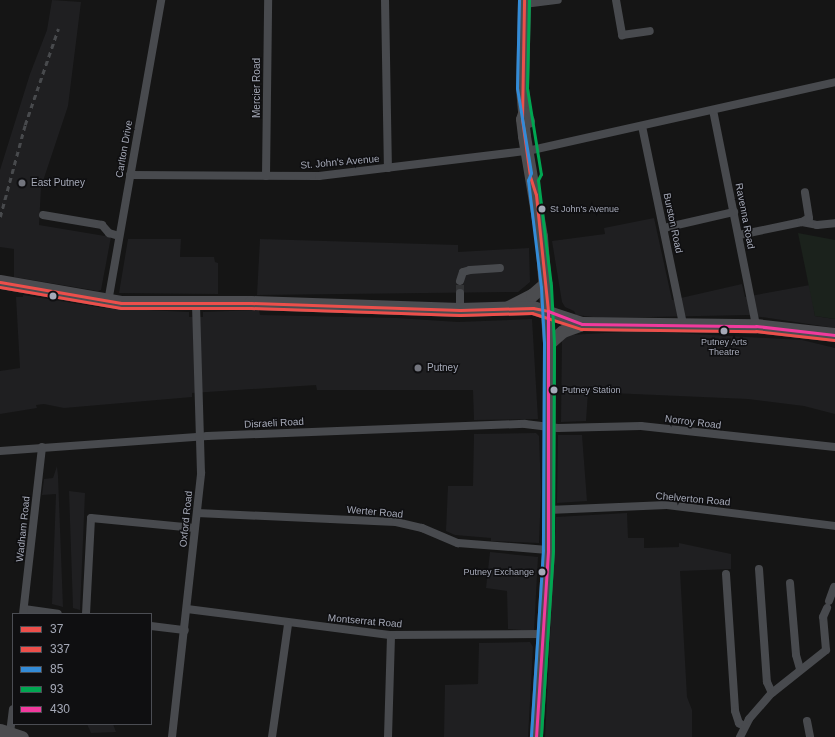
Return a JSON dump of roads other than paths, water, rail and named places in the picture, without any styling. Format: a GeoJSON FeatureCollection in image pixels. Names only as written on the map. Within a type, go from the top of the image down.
{"type":"FeatureCollection","features":[{"type":"Feature","properties":{"kind":"highway"},"geometry":{"type":"LineString","coordinates":[[0,282],[108,302],[460,310],[533,308],[548,311],[567,320],[582,324],[756,326],[835,335]]}},
{"type":"Feature","properties":{"kind":"main road"},"geometry":{"type":"LineString","coordinates":[[524,2],[522,88],[524,113],[528,118],[529,151],[536,174],[533,179],[546,283],[549,343],[548,550],[536,737]]}},
{"type":"Feature","properties":{"kind":"main road"},"geometry":{"type":"LineString","coordinates":[[506,308],[532,296],[546,283]]}},
{"type":"Feature","properties":{"kind":"main road"},"geometry":{"type":"LineString","coordinates":[[549,343],[563,331],[582,324]]}},
{"type":"Feature","properties":{"kind":"street","name":"Carlton Drive"},"geometry":{"type":"LineString","coordinates":[[108,302],[161,0]]}},
{"type":"Feature","properties":{"kind":"street","name":"Mercier Road"},"geometry":{"type":"LineString","coordinates":[[266,176],[268,0]]}},
{"type":"Feature","properties":{"kind":"street"},"geometry":{"type":"LineString","coordinates":[[385,0],[388,168]]}},
{"type":"Feature","properties":{"kind":"street"},"geometry":{"type":"LineString","coordinates":[[524,2],[558,0]]}},
{"type":"Feature","properties":{"kind":"street"},"geometry":{"type":"LineString","coordinates":[[616,0],[622,35],[650,31]]}},
{"type":"Feature","properties":{"kind":"street"},"geometry":{"type":"LineString","coordinates":[[529,151],[835,82]]}},
{"type":"Feature","properties":{"kind":"street","name":"Ravenna Road"},"geometry":{"type":"LineString","coordinates":[[713,110],[756,326]]}},
{"type":"Feature","properties":{"kind":"street","name":"Burston Road"},"geometry":{"type":"LineString","coordinates":[[642,126],[683,324]]}},
{"type":"Feature","properties":{"kind":"street","name":"St. John's Avenue"},"geometry":{"type":"LineString","coordinates":[[130,175],[319,176],[529,151]]}},
{"type":"Feature","properties":{"kind":"street"},"geometry":{"type":"LineString","coordinates":[[802,222],[810,215],[805,192]]}},
{"type":"Feature","properties":{"kind":"street"},"geometry":{"type":"LineString","coordinates":[[664,228],[734,212]]}},
{"type":"Feature","properties":{"kind":"street"},"geometry":{"type":"LineString","coordinates":[[43,215],[102,225],[109,233],[119,236]]}},
{"type":"Feature","properties":{"kind":"street"},"geometry":{"type":"LineString","coordinates":[[738,235],[802,222],[817,226],[835,223]]}},
{"type":"Feature","properties":{"kind":"street"},"geometry":{"type":"LineString","coordinates":[[460,281],[463,272],[470,270],[500,268]]}},
{"type":"Feature","properties":{"kind":"street"},"geometry":{"type":"LineString","coordinates":[[460,293],[460,310]]}},
{"type":"Feature","properties":{"kind":"street","name":"Oxford Road"},"geometry":{"type":"LineString","coordinates":[[172,737],[185,630],[201,473],[196,352],[196,303]]}},
{"type":"Feature","properties":{"kind":"street","name":"Disraeli Road"},"geometry":{"type":"LineString","coordinates":[[0,451],[200,437],[383,428],[525,424],[549,427]]}},
{"type":"Feature","properties":{"kind":"street","name":"Norroy Road"},"geometry":{"type":"LineString","coordinates":[[549,427],[641,426],[835,447]]}},
{"type":"Feature","properties":{"kind":"street","name":"Wadham Road"},"geometry":{"type":"LineString","coordinates":[[24,612],[42,447]]}},
{"type":"Feature","properties":{"kind":"street","name":"Chelverton Road"},"geometry":{"type":"LineString","coordinates":[[548,510],[667,505],[835,526]]}},
{"type":"Feature","properties":{"kind":"street","name":"Werter Road"},"geometry":{"type":"LineString","coordinates":[[197,513],[396,522],[422,528],[458,543],[548,550]]}},
{"type":"Feature","properties":{"kind":"street"},"geometry":{"type":"LineString","coordinates":[[86,613],[91,518],[195,528]]}},
{"type":"Feature","properties":{"kind":"street"},"geometry":{"type":"LineString","coordinates":[[759,569],[767,682],[772,693]]}},
{"type":"Feature","properties":{"kind":"street"},"geometry":{"type":"LineString","coordinates":[[726,574],[735,711],[739,723],[744,726]]}},
{"type":"Feature","properties":{"kind":"street"},"geometry":{"type":"LineString","coordinates":[[790,583],[796,655],[804,668]]}},
{"type":"Feature","properties":{"kind":"street"},"geometry":{"type":"LineString","coordinates":[[740,737],[744,726],[772,693],[826,650],[823,617],[834,587]]}},
{"type":"Feature","properties":{"kind":"street","name":"Montserrat Road"},"geometry":{"type":"LineString","coordinates":[[187,609],[288,624],[391,635],[542,634]]}},
{"type":"Feature","properties":{"kind":"street"},"geometry":{"type":"LineString","coordinates":[[24,612],[41,613]]}},
{"type":"Feature","properties":{"kind":"street"},"geometry":{"type":"LineString","coordinates":[[272,737],[288,624]]}},
{"type":"Feature","properties":{"kind":"street"},"geometry":{"type":"LineString","coordinates":[[152,626],[185,630]]}},
{"type":"Feature","properties":{"kind":"street"},"geometry":{"type":"LineString","coordinates":[[388,737],[391,635]]}},
{"type":"Feature","properties":{"kind":"street"},"geometry":{"type":"LineString","coordinates":[[11,733],[12,721]]}},
{"type":"Feature","properties":{"kind":"street"},"geometry":{"type":"LineString","coordinates":[[807,722],[810,737]]}},
{"type":"Feature","properties":{"kind":"tunnel"},"geometry":{"type":"LineString","coordinates":[[460,281],[460,293]]}},
{"type":"Feature","properties":{"kind":"railway"},"geometry":{"type":"LineString","coordinates":[[0,217],[25,125],[58,29]]}},
{"type":"Feature","properties":{"kind":"place","name":"East Putney"},"geometry":{"type":"Point","coordinates":[22,183]}},
{"type":"Feature","properties":{"kind":"place","name":"St John's Avenue"},"geometry":{"type":"Point","coordinates":[542,209]}},
{"type":"Feature","properties":{"kind":"place","name":"Putney Arts Theatre"},"geometry":{"type":"Point","coordinates":[724,331]}},
{"type":"Feature","properties":{"kind":"place","name":"Putney"},"geometry":{"type":"Point","coordinates":[418,368]}},
{"type":"Feature","properties":{"kind":"place","name":"Putney Station"},"geometry":{"type":"Point","coordinates":[554,390]}},
{"type":"Feature","properties":{"kind":"place","name":"Putney Exchange"},"geometry":{"type":"Point","coordinates":[542,572]}}]}
